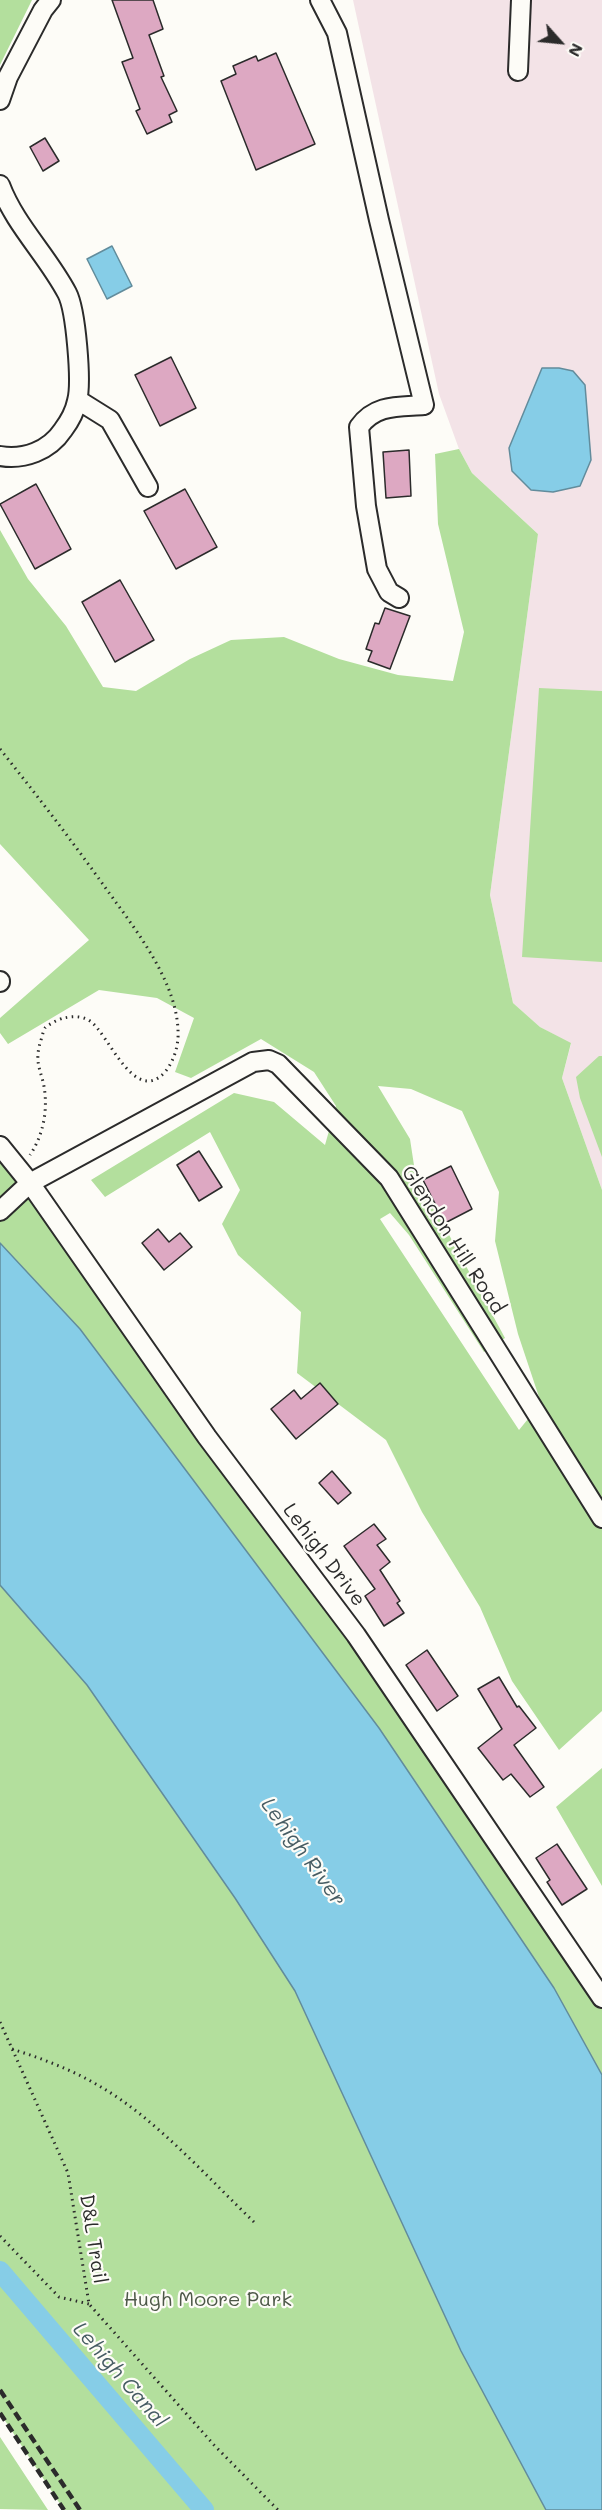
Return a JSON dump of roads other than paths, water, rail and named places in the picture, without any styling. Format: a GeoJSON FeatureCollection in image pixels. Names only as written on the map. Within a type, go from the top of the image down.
{"type":"FeatureCollection","features":[{"type":"Feature","properties":{"kind":"street"},"geometry":{"type":"LineString","coordinates":[[0,100],[8,77],[43,10],[51,0]]}},
{"type":"Feature","properties":{"kind":"street"},"geometry":{"type":"LineString","coordinates":[[320,0],[337,33],[424,405],[375,410],[359,427],[366,506],[377,569],[390,592],[399,598]]}},
{"type":"Feature","properties":{"kind":"street"},"geometry":{"type":"LineString","coordinates":[[518,71],[521,0]]}},
{"type":"Feature","properties":{"kind":"street"},"geometry":{"type":"LineString","coordinates":[[0,184],[7,203],[68,294],[79,365],[78,400],[56,441],[25,457],[0,456]]}},
{"type":"Feature","properties":{"kind":"street"},"geometry":{"type":"LineString","coordinates":[[78,400],[110,420],[148,487]]}},
{"type":"Feature","properties":{"kind":"street","name":"Glendon Hill Road"},"geometry":{"type":"LineString","coordinates":[[4,1207],[30,1183],[253,1062],[269,1060],[278,1064],[389,1178],[602,1518]]}},
{"type":"Feature","properties":{"kind":"street","name":"Lehigh Drive"},"geometry":{"type":"LineString","coordinates":[[0,1146],[30,1183],[207,1437],[356,1635],[602,1998]]}},
{"type":"Feature","properties":{"kind":"water"},"geometry":{"type":"Polygon","coordinates":[[[112,246],[132,286],[107,299],[87,259],[112,246]]]}},
{"type":"Feature","properties":{"kind":"water"},"geometry":{"type":"Polygon","coordinates":[[[542,368],[573,371],[585,385],[591,460],[580,486],[553,492],[531,490],[512,471],[509,448],[542,368]]]}},
{"type":"Feature","properties":{"kind":"water","name":"Lehigh River"},"geometry":{"type":"Polygon","coordinates":[[[0,1243],[80,1329],[379,1728],[554,1988],[602,2075],[602,2510],[546,2510],[461,2351],[295,1991],[235,1898],[87,1685],[0,1585],[0,1243]]]}},
{"type":"Feature","properties":{"kind":"waterway","name":"Lehigh Canal"},"geometry":{"type":"LineString","coordinates":[[0,2271],[204,2510]]}},
{"type":"Feature","properties":{"kind":"railway"},"geometry":{"type":"LineString","coordinates":[[0,2390],[80,2510]]}},
{"type":"Feature","properties":{"kind":"railway"},"geometry":{"type":"LineString","coordinates":[[0,2413],[64,2510]]}},
{"type":"Feature","properties":{"kind":"park label","name":"Hugh Moore Park"},"geometry":{"type":"Point","coordinates":[208,2300]}}]}
